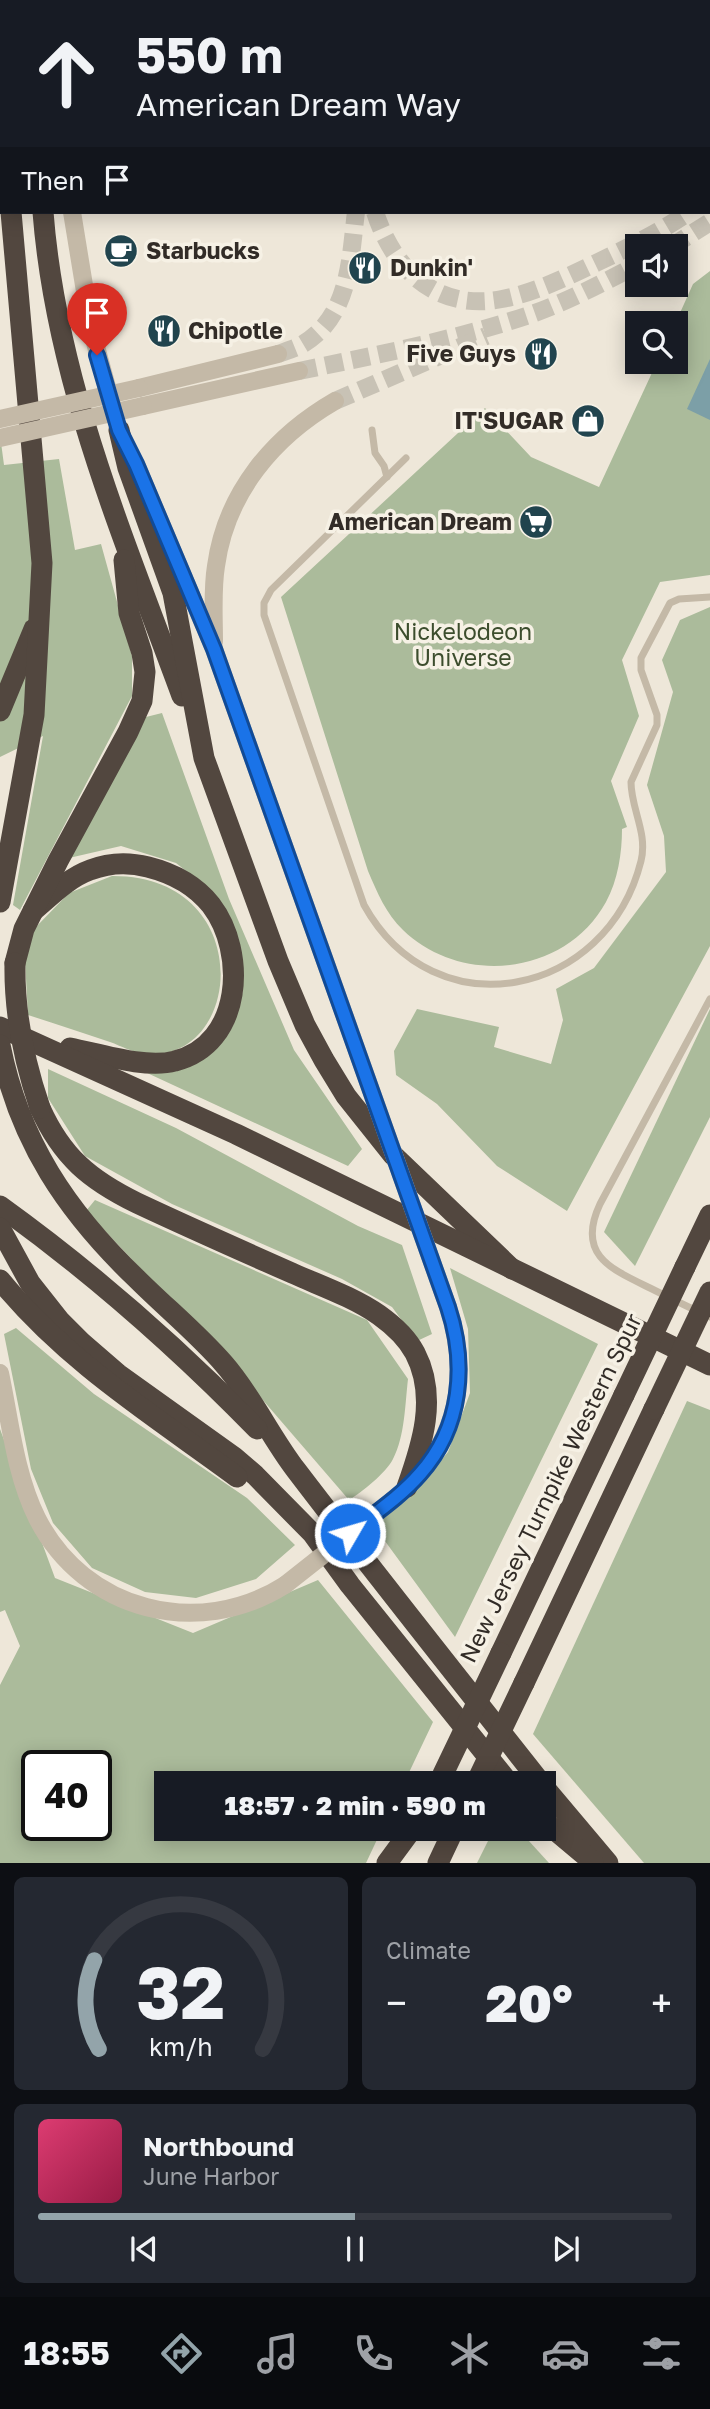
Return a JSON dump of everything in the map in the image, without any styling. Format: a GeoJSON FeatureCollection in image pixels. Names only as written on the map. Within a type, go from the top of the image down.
{"type":"FeatureCollection","features":[{"type":"Feature","properties":{"kind":"highway"},"geometry":{"type":"LineString","coordinates":[[0,902],[34,715],[42,563],[11,214]]}},
{"type":"Feature","properties":{"kind":"highway"},"geometry":{"type":"LineString","coordinates":[[43,214],[52,285],[71,377],[94,453],[286,982],[305,1025],[353,1106],[393,1155],[512,1269]]}},
{"type":"Feature","properties":{"kind":"highway"},"geometry":{"type":"LineString","coordinates":[[119,430],[128,468],[173,593],[204,758]]}},
{"type":"Feature","properties":{"kind":"highway"},"geometry":{"type":"LineString","coordinates":[[121,530],[130,613],[144,663],[144,692],[139,711],[24,929],[15,963],[20,1034],[40,1108],[57,1139],[73,1160],[107,1188],[363,1306],[400,1333],[409,1343],[421,1366],[426,1398],[426,1422],[421,1448],[400,1493]]}},
{"type":"Feature","properties":{"kind":"highway"},"geometry":{"type":"LineString","coordinates":[[0,711],[40,614]]}},
{"type":"Feature","properties":{"kind":"highway"},"geometry":{"type":"LineString","coordinates":[[0,860],[13,827]]}},
{"type":"Feature","properties":{"kind":"highway"},"geometry":{"type":"LineString","coordinates":[[33,911],[58,890],[91,870],[128,864],[155,868],[180,878],[211,906],[229,940],[234,975],[232,997],[219,1030],[195,1053],[176,1061],[143,1062],[34,1041]]}},
{"type":"Feature","properties":{"kind":"highway"},"geometry":{"type":"LineString","coordinates":[[0,1027],[236,1135],[710,1365]]}},
{"type":"Feature","properties":{"kind":"highway"},"geometry":{"type":"LineString","coordinates":[[0,1045],[14,1099],[40,1159],[73,1209],[102,1244],[225,1365],[294,1468],[532,1771]]}},
{"type":"Feature","properties":{"kind":"highway"},"geometry":{"type":"LineString","coordinates":[[0,1206],[66,1255],[149,1324],[211,1382],[294,1468]]}},
{"type":"Feature","properties":{"kind":"highway","name":"New Jersey Turnpike Western Spur"},"geometry":{"type":"LineString","coordinates":[[444,1771],[710,1215]]}},
{"type":"Feature","properties":{"kind":"highway"},"geometry":{"type":"LineString","coordinates":[[0,1228],[30,1283],[65,1326],[93,1354],[214,1441],[255,1475],[313,1534],[350,1585],[499,1771]]}},
{"type":"Feature","properties":{"kind":"highway"},"geometry":{"type":"LineString","coordinates":[[0,1280],[38,1324],[76,1359],[261,1496],[350,1585]]}},
{"type":"Feature","properties":{"kind":"highway"},"geometry":{"type":"LineString","coordinates":[[482,1771],[710,1292]]}},
{"type":"Feature","properties":{"kind":"highway"},"geometry":{"type":"LineString","coordinates":[[556,1801],[608,1863]]}},
{"type":"Feature","properties":{"kind":"highway"},"geometry":{"type":"LineString","coordinates":[[556,1831],[594,1863]]}},
{"type":"Feature","properties":{"kind":"highway"},"geometry":{"type":"LineString","coordinates":[[387,1863],[404,1841]]}},
{"type":"Feature","properties":{"kind":"highway"},"geometry":{"type":"LineString","coordinates":[[400,1863],[409,1841]]}},
{"type":"Feature","properties":{"kind":"highway"},"geometry":{"type":"LineString","coordinates":[[441,1859],[449,1841]]}},
{"type":"Feature","properties":{"kind":"street"},"geometry":{"type":"LineString","coordinates":[[0,1373],[31,1504],[54,1545],[88,1579],[113,1595],[170,1612],[204,1613],[236,1607],[285,1585],[400,1493],[428,1464],[442,1442],[456,1401],[459,1357],[448,1307],[214,649],[119,430],[91,328],[75,215]]}},
{"type":"Feature","properties":{"kind":"street"},"geometry":{"type":"LineString","coordinates":[[0,419],[278,354]]}},
{"type":"Feature","properties":{"kind":"street"},"geometry":{"type":"LineString","coordinates":[[0,438],[299,371]]}},
{"type":"Feature","properties":{"kind":"street"},"geometry":{"type":"LineString","coordinates":[[214,649],[215,569],[220,542],[231,511],[256,469],[276,444],[303,421],[335,401]]}},
{"type":"Feature","properties":{"kind":"lane"},"geometry":{"type":"LineString","coordinates":[[372,430],[375,453],[384,466],[387,477]]}},
{"type":"Feature","properties":{"kind":"lane"},"geometry":{"type":"LineString","coordinates":[[406,458],[271,590],[264,603],[264,615],[364,905],[378,929],[398,949],[422,966],[449,978],[475,984],[520,982],[548,974],[591,947],[617,916],[634,882],[642,858],[642,832],[631,782],[657,725],[657,715],[641,670],[641,658],[670,603],[679,599],[710,597]]}},
{"type":"Feature","properties":{"kind":"lane"},"geometry":{"type":"LineString","coordinates":[[710,999],[600,1204],[593,1220],[591,1236],[598,1255],[615,1270],[710,1317]]}},
{"type":"Feature","properties":{"kind":"green space","name":"Nickelodeon Universe"},"geometry":{"type":"Polygon","coordinates":[[[710,271],[710,575],[660,582],[622,660],[639,716],[611,781],[627,827],[622,829],[614,885],[606,902],[588,926],[566,945],[540,958],[512,965],[483,965],[454,960],[427,948],[403,930],[379,895],[368,871],[281,597],[485,408],[531,457],[599,487],[651,374],[688,374],[688,311],[681,311],[693,284],[710,271]]]}},
{"type":"Feature","properties":{"kind":"green space"},"geometry":{"type":"Polygon","coordinates":[[[0,435],[4,465],[59,459],[75,550],[101,544],[132,656],[132,696],[20,910],[13,905],[43,736],[0,757],[0,435]]]}},
{"type":"Feature","properties":{"kind":"green space"},"geometry":{"type":"Polygon","coordinates":[[[710,607],[710,946],[567,1211],[497,1166],[437,1104],[396,1075],[394,1051],[417,1009],[499,1027],[494,1047],[551,1064],[563,1020],[556,989],[594,968],[666,872],[664,836],[647,785],[673,692],[662,660],[680,620],[710,607]]]}},
{"type":"Feature","properties":{"kind":"green space"},"geometry":{"type":"Polygon","coordinates":[[[162,713],[229,899],[294,1050],[362,1149],[348,1166],[145,1072],[216,1048],[233,1025],[243,991],[238,946],[205,886],[176,863],[121,846],[69,858],[146,717],[162,713]]]}},
{"type":"Feature","properties":{"kind":"green space"},"geometry":{"type":"Polygon","coordinates":[[[112,876],[159,884],[192,905],[213,934],[220,968],[217,1001],[203,1029],[179,1049],[146,1054],[132,1051],[28,1015],[25,960],[33,930],[69,893],[112,876]]]}},
{"type":"Feature","properties":{"kind":"green space"},"geometry":{"type":"Polygon","coordinates":[[[710,1009],[710,1117],[635,1266],[604,1232],[710,1009]]]}},
{"type":"Feature","properties":{"kind":"green space"},"geometry":{"type":"Polygon","coordinates":[[[48,1069],[176,1128],[358,1226],[402,1245],[432,1334],[417,1341],[392,1307],[342,1279],[172,1204],[85,1156],[48,1098],[48,1069]]]}},
{"type":"Feature","properties":{"kind":"green space"},"geometry":{"type":"Polygon","coordinates":[[[95,1200],[367,1320],[408,1379],[400,1440],[393,1459],[385,1470],[349,1500],[237,1370],[86,1211],[95,1200]]]}},
{"type":"Feature","properties":{"kind":"green space"},"geometry":{"type":"Polygon","coordinates":[[[450,1268],[598,1344],[455,1637],[374,1526],[415,1491],[448,1452],[470,1393],[468,1329],[450,1268]]]}},
{"type":"Feature","properties":{"kind":"green space"},"geometry":{"type":"Polygon","coordinates":[[[16,1328],[94,1394],[247,1498],[295,1545],[256,1579],[196,1598],[145,1592],[92,1568],[53,1523],[31,1469],[4,1334],[16,1328]]]}},
{"type":"Feature","properties":{"kind":"green space"},"geometry":{"type":"Polygon","coordinates":[[[687,1401],[710,1410],[710,1863],[644,1863],[533,1734],[687,1401]]]}},
{"type":"Feature","properties":{"kind":"green space"},"geometry":{"type":"Polygon","coordinates":[[[0,1429],[55,1578],[193,1633],[318,1580],[433,1722],[410,1771],[154,1771],[154,1841],[376,1841],[366,1863],[0,1863],[0,1685],[20,1646],[5,1610],[0,1612],[0,1429]]]}},
{"type":"Feature","properties":{"kind":"green space"},"geometry":{"type":"Polygon","coordinates":[[[488,1841],[529,1841],[549,1863],[477,1863],[488,1841]]]}},
{"type":"Feature","properties":{"kind":"water"},"geometry":{"type":"Polygon","coordinates":[[[710,359],[710,420],[687,409],[710,359]]]}},
{"type":"Feature","properties":{"kind":"tunnel"},"geometry":{"type":"LineString","coordinates":[[278,354],[303,344],[319,332],[339,302],[349,267],[356,214]]}},
{"type":"Feature","properties":{"kind":"tunnel"},"geometry":{"type":"LineString","coordinates":[[376,214],[393,251],[421,282],[457,299],[479,301],[502,299],[550,284],[632,245],[686,214]]}},
{"type":"Feature","properties":{"kind":"tunnel"},"geometry":{"type":"LineString","coordinates":[[688,236],[710,222]]}},
{"type":"Feature","properties":{"kind":"tunnel"},"geometry":{"type":"LineString","coordinates":[[299,371],[501,324],[557,304],[625,271]]}},
{"type":"Feature","properties":{"kind":"tunnel"},"geometry":{"type":"LineString","coordinates":[[335,401],[486,336]]}},
{"type":"Feature","properties":{"kind":"place","name":"Starbucks"},"geometry":{"type":"Point","coordinates":[121,251]}},
{"type":"Feature","properties":{"kind":"place","name":"Dunkin'"},"geometry":{"type":"Point","coordinates":[365,268]}},
{"type":"Feature","properties":{"kind":"place","name":"Chipotle"},"geometry":{"type":"Point","coordinates":[164,331]}},
{"type":"Feature","properties":{"kind":"place","name":"Five Guys"},"geometry":{"type":"Point","coordinates":[541,354]}},
{"type":"Feature","properties":{"kind":"place","name":"IT'SUGAR"},"geometry":{"type":"Point","coordinates":[588,421]}},
{"type":"Feature","properties":{"kind":"place","name":"American Dream"},"geometry":{"type":"Point","coordinates":[536,522]}},
{"type":"Feature","properties":{"kind":"route"},"geometry":{"type":"LineString","coordinates":[[97,355],[119,430],[214,649],[448,1307],[457,1341],[459,1357],[456,1401],[442,1442],[428,1464],[407,1487],[350,1533]]}}]}
